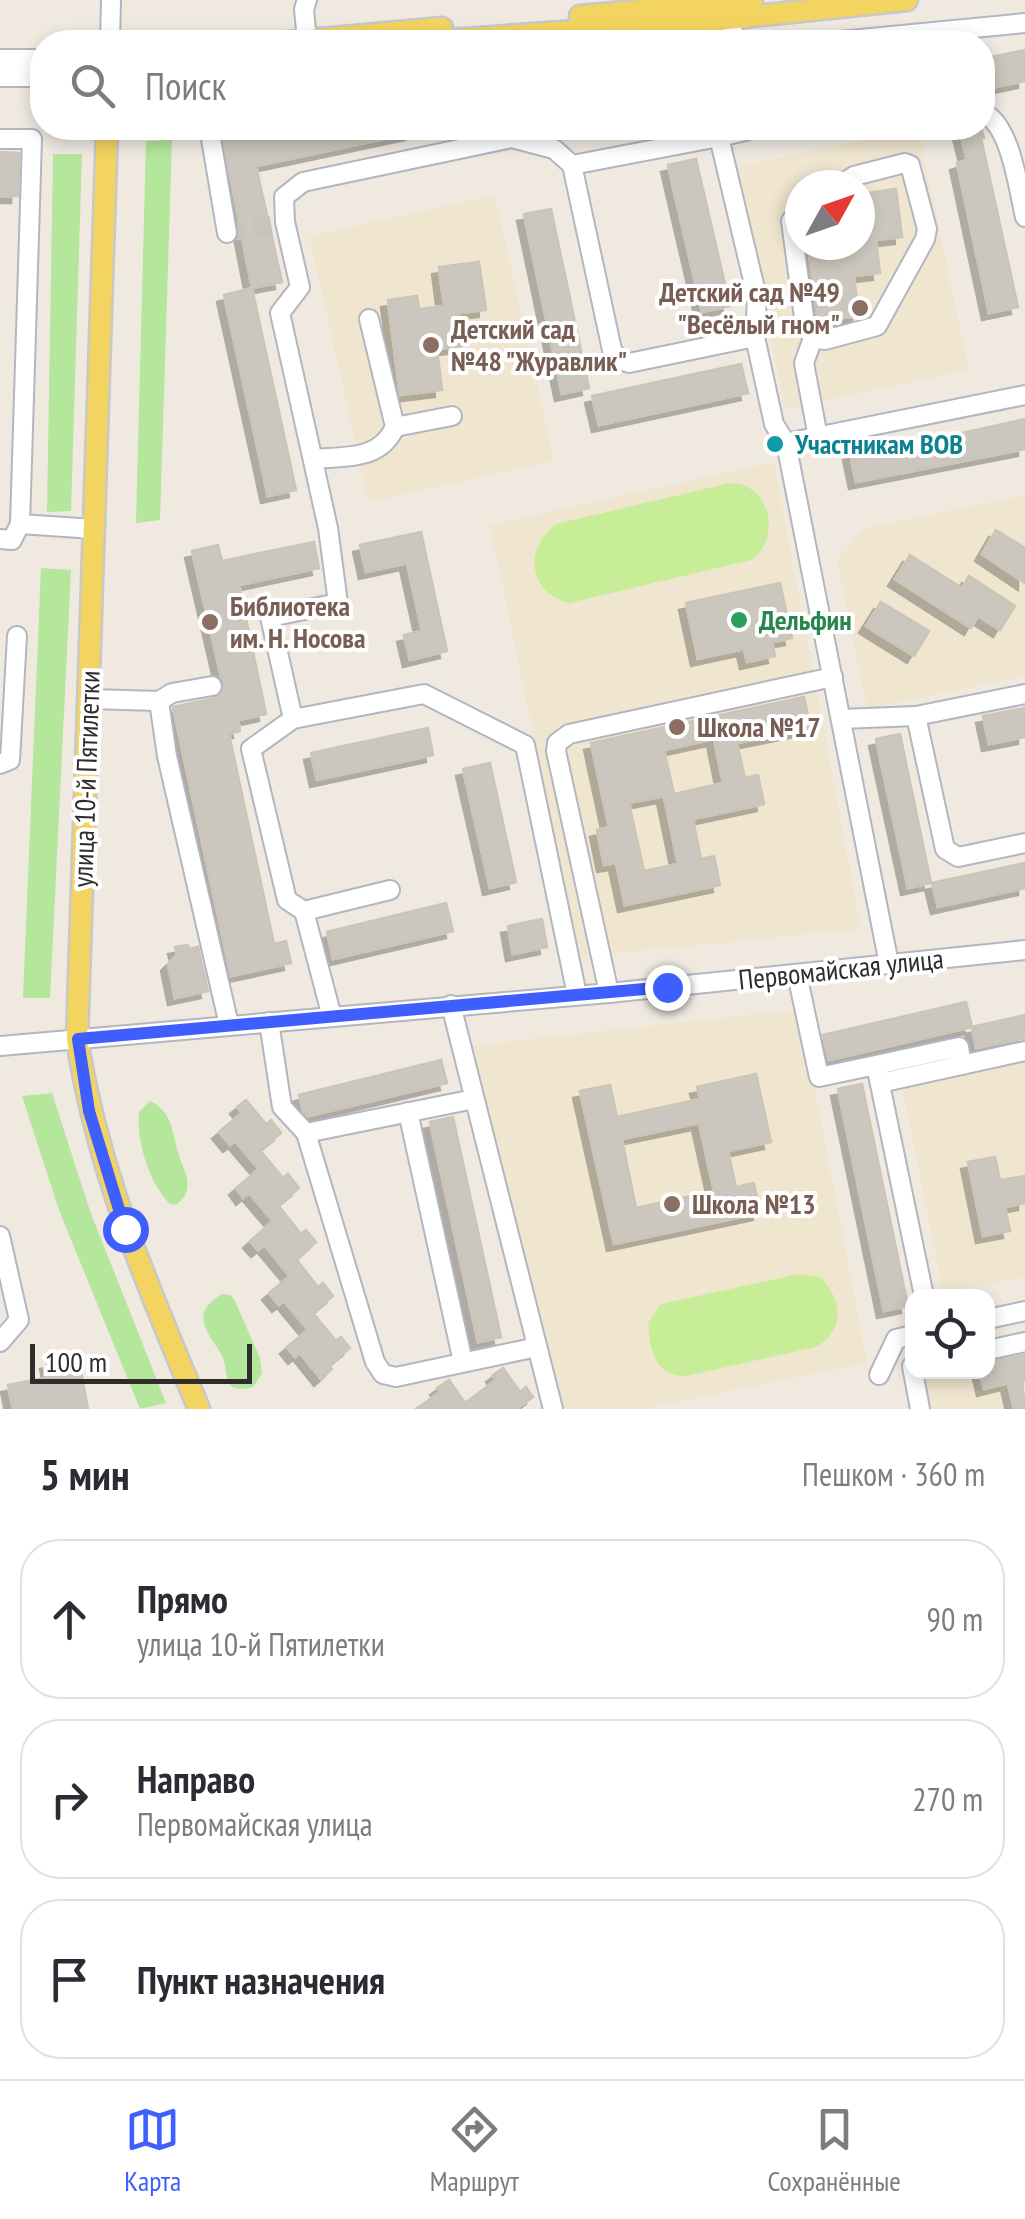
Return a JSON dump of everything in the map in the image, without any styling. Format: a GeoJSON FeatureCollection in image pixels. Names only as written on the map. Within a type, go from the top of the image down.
{"type":"FeatureCollection","features":[{"type":"Feature","properties":{"kind":"main road"},"geometry":{"type":"LineString","coordinates":[[541,30],[761,5],[908,0]]}},
{"type":"Feature","properties":{"kind":"main road"},"geometry":{"type":"LineString","coordinates":[[460,30],[730,10]]}},
{"type":"Feature","properties":{"kind":"main road","name":"улица 10-й Пятилетки"},"geometry":{"type":"LineString","coordinates":[[108,140],[78,1039],[89,1111],[106,1173],[198,1409]]}},
{"type":"Feature","properties":{"kind":"street"},"geometry":{"type":"LineString","coordinates":[[110,30],[111,0]]}},
{"type":"Feature","properties":{"kind":"street"},"geometry":{"type":"LineString","coordinates":[[300,30],[307,0]]}},
{"type":"Feature","properties":{"kind":"street"},"geometry":{"type":"LineString","coordinates":[[947,30],[1025,22]]}},
{"type":"Feature","properties":{"kind":"street"},"geometry":{"type":"LineString","coordinates":[[0,59],[30,59]]}},
{"type":"Feature","properties":{"kind":"street"},"geometry":{"type":"LineString","coordinates":[[0,77],[30,77]]}},
{"type":"Feature","properties":{"kind":"street"},"geometry":{"type":"LineString","coordinates":[[995,120],[1004,134],[1025,217]]}},
{"type":"Feature","properties":{"kind":"street"},"geometry":{"type":"LineString","coordinates":[[0,139],[30,139]]}},
{"type":"Feature","properties":{"kind":"street"},"geometry":{"type":"LineString","coordinates":[[0,540],[12,540],[20,524],[32,140]]}},
{"type":"Feature","properties":{"kind":"street"},"geometry":{"type":"LineString","coordinates":[[211,140],[227,233]]}},
{"type":"Feature","properties":{"kind":"street"},"geometry":{"type":"LineString","coordinates":[[293,718],[270,617],[338,603],[328,528],[280,313],[300,287],[285,222],[284,197],[303,182],[502,140]]}},
{"type":"Feature","properties":{"kind":"street"},"geometry":{"type":"LineString","coordinates":[[520,140],[554,149],[572,165],[612,350],[619,360],[629,362],[755,338]]}},
{"type":"Feature","properties":{"kind":"street"},"geometry":{"type":"LineString","coordinates":[[572,165],[703,140]]}},
{"type":"Feature","properties":{"kind":"street"},"geometry":{"type":"LineString","coordinates":[[720,140],[756,298],[755,338],[774,424],[786,443],[889,964]]}},
{"type":"Feature","properties":{"kind":"street"},"geometry":{"type":"LineString","coordinates":[[796,260],[805,326],[813,338],[825,340],[876,326],[926,239],[927,229],[910,165],[904,162],[875,170]]}},
{"type":"Feature","properties":{"kind":"street"},"geometry":{"type":"LineString","coordinates":[[313,460],[373,453],[390,439],[394,428],[369,319]]}},
{"type":"Feature","properties":{"kind":"street"},"geometry":{"type":"LineString","coordinates":[[813,338],[804,362],[818,437]]}},
{"type":"Feature","properties":{"kind":"street"},"geometry":{"type":"LineString","coordinates":[[786,443],[1025,396]]}},
{"type":"Feature","properties":{"kind":"street"},"geometry":{"type":"LineString","coordinates":[[394,428],[452,416]]}},
{"type":"Feature","properties":{"kind":"street"},"geometry":{"type":"LineString","coordinates":[[20,524],[94,529]]}},
{"type":"Feature","properties":{"kind":"street"},"geometry":{"type":"LineString","coordinates":[[0,764],[10,760],[17,636]]}},
{"type":"Feature","properties":{"kind":"street"},"geometry":{"type":"LineString","coordinates":[[609,993],[557,744],[569,734],[832,677]]}},
{"type":"Feature","properties":{"kind":"street"},"geometry":{"type":"LineString","coordinates":[[89,699],[159,702],[172,693],[212,686]]}},
{"type":"Feature","properties":{"kind":"street"},"geometry":{"type":"LineString","coordinates":[[332,1017],[304,912],[287,900],[251,749],[293,718],[424,694],[525,745],[578,995]]}},
{"type":"Feature","properties":{"kind":"street"},"geometry":{"type":"LineString","coordinates":[[841,720],[916,716],[1025,694]]}},
{"type":"Feature","properties":{"kind":"street"},"geometry":{"type":"LineString","coordinates":[[159,702],[166,756],[229,1025]]}},
{"type":"Feature","properties":{"kind":"street"},"geometry":{"type":"LineString","coordinates":[[916,716],[945,849],[958,857],[1025,843]]}},
{"type":"Feature","properties":{"kind":"street"},"geometry":{"type":"LineString","coordinates":[[304,912],[390,890]]}},
{"type":"Feature","properties":{"kind":"street","name":"Первомайская улица"},"geometry":{"type":"LineString","coordinates":[[0,1046],[609,993],[1025,950]]}},
{"type":"Feature","properties":{"kind":"street"},"geometry":{"type":"LineString","coordinates":[[797,974],[819,1077],[878,1074],[959,1047],[962,1065],[1025,1051]]}},
{"type":"Feature","properties":{"kind":"street"},"geometry":{"type":"LineString","coordinates":[[451,1005],[552,1409]]}},
{"type":"Feature","properties":{"kind":"street"},"geometry":{"type":"LineString","coordinates":[[269,1022],[282,1106],[306,1134],[375,1362],[384,1374],[396,1377],[537,1347]]}},
{"type":"Feature","properties":{"kind":"street"},"geometry":{"type":"LineString","coordinates":[[878,1074],[923,1289]]}},
{"type":"Feature","properties":{"kind":"street"},"geometry":{"type":"LineString","coordinates":[[306,1134],[474,1099]]}},
{"type":"Feature","properties":{"kind":"street"},"geometry":{"type":"LineString","coordinates":[[408,1112],[463,1362]]}},
{"type":"Feature","properties":{"kind":"street"},"geometry":{"type":"LineString","coordinates":[[0,1236],[18,1320],[0,1342]]}},
{"type":"Feature","properties":{"kind":"street"},"geometry":{"type":"LineString","coordinates":[[995,1317],[1025,1311]]}},
{"type":"Feature","properties":{"kind":"street"},"geometry":{"type":"LineString","coordinates":[[879,1375],[896,1339],[905,1337]]}},
{"type":"Feature","properties":{"kind":"street"},"geometry":{"type":"LineString","coordinates":[[995,1348],[1025,1342]]}},
{"type":"Feature","properties":{"kind":"street"},"geometry":{"type":"LineString","coordinates":[[914,1379],[920,1409]]}},
{"type":"Feature","properties":{"kind":"shaded area","name":"Детский сад №49 \"Весёлый гном\""},"geometry":{"type":"Polygon","coordinates":[[[865,140],[920,140],[969,370],[786,409],[734,167],[865,140]]]}},
{"type":"Feature","properties":{"kind":"shaded area","name":"Детский сад №48 \"Журавлик\""},"geometry":{"type":"Polygon","coordinates":[[[495,195],[554,461],[369,502],[309,236],[495,195]]]}},
{"type":"Feature","properties":{"kind":"shaded area","name":"Школа №17"},"geometry":{"type":"Polygon","coordinates":[[[774,462],[861,929],[579,957],[490,525],[774,462]]]}},
{"type":"Feature","properties":{"kind":"shaded area"},"geometry":{"type":"Polygon","coordinates":[[[1025,495],[1025,676],[867,709],[837,560],[865,528],[1025,495]]]}},
{"type":"Feature","properties":{"kind":"shaded area","name":"Школа №13"},"geometry":{"type":"Polygon","coordinates":[[[800,1009],[867,1363],[641,1409],[557,1409],[467,1046],[800,1009]]]}},
{"type":"Feature","properties":{"kind":"shaded area"},"geometry":{"type":"Polygon","coordinates":[[[1025,1056],[1025,1277],[942,1289],[902,1086],[1025,1056]]]}},
{"type":"Feature","properties":{"kind":"shaded area"},"geometry":{"type":"Polygon","coordinates":[[[1025,1334],[1025,1409],[911,1409],[900,1360],[905,1359],[905,1379],[995,1379],[995,1340],[1025,1334]]]}},
{"type":"Feature","properties":{"kind":"green space"},"geometry":{"type":"Polygon","coordinates":[[[172,140],[160,520],[136,523],[146,141],[172,140]]]}},
{"type":"Feature","properties":{"kind":"green space"},"geometry":{"type":"Polygon","coordinates":[[[53,154],[82,154],[71,511],[47,512],[53,154]]]}},
{"type":"Feature","properties":{"kind":"green space"},"geometry":{"type":"Polygon","coordinates":[[[730,483],[755,492],[768,514],[767,539],[751,560],[569,603],[555,597],[538,579],[535,557],[546,534],[556,524],[730,483]]]}},
{"type":"Feature","properties":{"kind":"green space"},"geometry":{"type":"Polygon","coordinates":[[[41,568],[71,570],[50,998],[23,998],[41,568]]]}},
{"type":"Feature","properties":{"kind":"green space"},"geometry":{"type":"Polygon","coordinates":[[[52,1093],[90,1211],[166,1403],[140,1409],[59,1210],[22,1096],[52,1093]]]}},
{"type":"Feature","properties":{"kind":"green space"},"geometry":{"type":"Polygon","coordinates":[[[150,1101],[167,1117],[187,1178],[186,1193],[176,1205],[170,1204],[156,1185],[142,1148],[139,1112],[150,1101]]]}},
{"type":"Feature","properties":{"kind":"green space"},"geometry":{"type":"Polygon","coordinates":[[[799,1274],[820,1277],[836,1305],[836,1324],[816,1347],[686,1376],[667,1372],[656,1360],[648,1323],[661,1304],[799,1274]]]}},
{"type":"Feature","properties":{"kind":"green space"},"geometry":{"type":"Polygon","coordinates":[[[222,1294],[235,1301],[260,1358],[262,1373],[253,1387],[231,1385],[221,1354],[206,1330],[206,1308],[222,1294]]]}},
{"type":"Feature","properties":{"kind":"building"},"geometry":{"type":"Polygon","coordinates":[[[1025,50],[1025,81],[995,87],[995,56],[1025,50]]]}},
{"type":"Feature","properties":{"kind":"building"},"geometry":{"type":"Polygon","coordinates":[[[224,140],[379,140],[256,166],[282,282],[252,288],[224,140]]]}},
{"type":"Feature","properties":{"kind":"building"},"geometry":{"type":"Polygon","coordinates":[[[962,140],[981,140],[1018,307],[989,313],[957,163],[967,160],[962,140]]]}},
{"type":"Feature","properties":{"kind":"building"},"geometry":{"type":"Polygon","coordinates":[[[0,152],[19,153],[18,196],[0,196],[0,152]]]}},
{"type":"Feature","properties":{"kind":"building"},"geometry":{"type":"Polygon","coordinates":[[[696,159],[730,306],[702,312],[668,165],[696,159]]]}},
{"type":"Feature","properties":{"kind":"building"},"geometry":{"type":"Polygon","coordinates":[[[896,189],[902,237],[876,240],[880,273],[854,276],[859,316],[818,321],[810,260],[875,260],[875,192],[896,189]]]}},
{"type":"Feature","properties":{"kind":"building"},"geometry":{"type":"Polygon","coordinates":[[[551,209],[589,388],[562,394],[524,214],[551,209]]]}},
{"type":"Feature","properties":{"kind":"building"},"geometry":{"type":"Polygon","coordinates":[[[479,262],[486,310],[459,313],[463,346],[437,349],[442,390],[400,395],[388,300],[417,296],[419,309],[444,306],[439,267],[479,262]]]}},
{"type":"Feature","properties":{"kind":"building"},"geometry":{"type":"Polygon","coordinates":[[[252,288],[296,490],[268,496],[224,295],[252,288]]]}},
{"type":"Feature","properties":{"kind":"building"},"geometry":{"type":"Polygon","coordinates":[[[741,364],[748,393],[599,425],[592,396],[741,364]]]}},
{"type":"Feature","properties":{"kind":"building"},"geometry":{"type":"Polygon","coordinates":[[[1025,419],[1025,449],[856,482],[850,453],[1025,419]]]}},
{"type":"Feature","properties":{"kind":"building"},"geometry":{"type":"Polygon","coordinates":[[[996,530],[1025,548],[1025,583],[982,554],[996,530]]]}},
{"type":"Feature","properties":{"kind":"building"},"geometry":{"type":"Polygon","coordinates":[[[421,532],[447,651],[410,660],[404,635],[422,631],[407,563],[366,572],[360,545],[421,532]]]}},
{"type":"Feature","properties":{"kind":"building"},"geometry":{"type":"Polygon","coordinates":[[[314,542],[319,568],[239,585],[266,714],[238,720],[240,731],[229,734],[274,944],[286,941],[291,963],[231,976],[173,707],[215,698],[224,689],[192,551],[218,545],[222,561],[314,542]]]}},
{"type":"Feature","properties":{"kind":"building"},"geometry":{"type":"Polygon","coordinates":[[[910,555],[962,588],[969,576],[1015,606],[1000,630],[978,616],[971,628],[895,579],[910,555]]]}},
{"type":"Feature","properties":{"kind":"building","name":"Дельфин"},"geometry":{"type":"Polygon","coordinates":[[[780,583],[792,638],[772,642],[775,656],[747,662],[744,649],[698,659],[686,603],[780,583]]]}},
{"type":"Feature","properties":{"kind":"building"},"geometry":{"type":"Polygon","coordinates":[[[881,602],[929,631],[914,656],[866,626],[881,602]]]}},
{"type":"Feature","properties":{"kind":"building"},"geometry":{"type":"Polygon","coordinates":[[[804,697],[811,728],[737,743],[745,778],[758,775],[764,804],[693,819],[701,859],[714,856],[720,885],[625,905],[616,863],[604,865],[597,830],[609,827],[591,743],[804,697]],[[714,739],[664,750],[674,794],[723,783],[714,739]],[[664,796],[629,803],[644,871],[678,864],[664,796]]]}},
{"type":"Feature","properties":{"kind":"building"},"geometry":{"type":"Polygon","coordinates":[[[1025,708],[1025,737],[989,744],[983,716],[1025,708]]]}},
{"type":"Feature","properties":{"kind":"building"},"geometry":{"type":"Polygon","coordinates":[[[428,728],[433,755],[317,780],[311,753],[428,728]]]}},
{"type":"Feature","properties":{"kind":"building"},"geometry":{"type":"Polygon","coordinates":[[[900,734],[931,883],[908,888],[876,739],[900,734]]]}},
{"type":"Feature","properties":{"kind":"building"},"geometry":{"type":"Polygon","coordinates":[[[490,763],[516,882],[490,888],[463,769],[490,763]]]}},
{"type":"Feature","properties":{"kind":"building"},"geometry":{"type":"Polygon","coordinates":[[[1025,863],[1025,888],[938,907],[932,883],[1025,863]]]}},
{"type":"Feature","properties":{"kind":"building"},"geometry":{"type":"Polygon","coordinates":[[[446,903],[453,931],[333,959],[327,932],[446,903]]]}},
{"type":"Feature","properties":{"kind":"building"},"geometry":{"type":"Polygon","coordinates":[[[542,919],[547,947],[513,954],[508,926],[542,919]]]}},
{"type":"Feature","properties":{"kind":"building"},"geometry":{"type":"Polygon","coordinates":[[[188,945],[189,949],[198,947],[208,991],[175,998],[168,964],[177,955],[175,947],[188,945]]]}},
{"type":"Feature","properties":{"kind":"building"},"geometry":{"type":"Polygon","coordinates":[[[966,1002],[972,1027],[829,1060],[823,1035],[966,1002]]]}},
{"type":"Feature","properties":{"kind":"building"},"geometry":{"type":"Polygon","coordinates":[[[1025,1015],[1025,1038],[976,1048],[972,1027],[1025,1015]]]}},
{"type":"Feature","properties":{"kind":"building"},"geometry":{"type":"Polygon","coordinates":[[[441,1060],[447,1083],[308,1116],[303,1111],[299,1095],[441,1060]]]}},
{"type":"Feature","properties":{"kind":"building"},"geometry":{"type":"Polygon","coordinates":[[[756,1074],[771,1142],[728,1151],[736,1187],[754,1183],[760,1213],[614,1244],[580,1091],[610,1085],[617,1117],[700,1099],[697,1087],[756,1074]],[[699,1123],[622,1139],[636,1208],[714,1191],[699,1123]]]}},
{"type":"Feature","properties":{"kind":"building"},"geometry":{"type":"Polygon","coordinates":[[[862,1084],[905,1307],[884,1311],[838,1089],[862,1084]]]}},
{"type":"Feature","properties":{"kind":"building"},"geometry":{"type":"Polygon","coordinates":[[[246,1100],[266,1124],[271,1120],[281,1133],[260,1150],[283,1178],[288,1174],[299,1188],[278,1205],[301,1234],[306,1230],[316,1242],[296,1259],[318,1287],[323,1283],[333,1296],[313,1313],[336,1341],[341,1337],[350,1348],[329,1365],[332,1369],[321,1379],[300,1353],[295,1357],[287,1347],[308,1330],[284,1301],[279,1305],[269,1293],[290,1276],[264,1245],[258,1250],[250,1241],[273,1221],[249,1193],[243,1198],[236,1188],[259,1169],[235,1141],[230,1145],[219,1132],[242,1113],[237,1107],[246,1100]]]}},
{"type":"Feature","properties":{"kind":"building"},"geometry":{"type":"Polygon","coordinates":[[[453,1117],[501,1337],[478,1342],[430,1122],[453,1117]]]}},
{"type":"Feature","properties":{"kind":"building"},"geometry":{"type":"Polygon","coordinates":[[[995,1157],[1000,1180],[1025,1176],[1025,1203],[1005,1207],[1010,1231],[983,1236],[968,1162],[995,1157]]]}},
{"type":"Feature","properties":{"kind":"building"},"geometry":{"type":"Polygon","coordinates":[[[1025,1355],[1025,1409],[1014,1409],[1008,1383],[984,1389],[982,1379],[995,1379],[995,1361],[1025,1355]]]}},
{"type":"Feature","properties":{"kind":"building"},"geometry":{"type":"Polygon","coordinates":[[[78,1356],[88,1409],[13,1409],[8,1385],[50,1377],[47,1362],[78,1356]]]}},
{"type":"Feature","properties":{"kind":"building"},"geometry":{"type":"Polygon","coordinates":[[[503,1368],[520,1392],[526,1387],[533,1397],[516,1409],[416,1409],[440,1392],[437,1388],[449,1380],[465,1403],[496,1380],[493,1375],[503,1368]]]}},
{"type":"Feature","properties":{"kind":"tunnel"},"geometry":{"type":"LineString","coordinates":[[227,233],[285,222]]}},
{"type":"Feature","properties":{"kind":"place","name":"Детский сад №49 \"Весёлый гном\""},"geometry":{"type":"Point","coordinates":[860,308]}},
{"type":"Feature","properties":{"kind":"place","name":"Детский сад №48 \"Журавлик\""},"geometry":{"type":"Point","coordinates":[431,345]}},
{"type":"Feature","properties":{"kind":"place","name":"Участникам ВОВ"},"geometry":{"type":"Point","coordinates":[775,444]}},
{"type":"Feature","properties":{"kind":"place","name":"Дельфин"},"geometry":{"type":"Point","coordinates":[739,620]}},
{"type":"Feature","properties":{"kind":"place","name":"Библиотека им. Н. Носова"},"geometry":{"type":"Point","coordinates":[210,622]}},
{"type":"Feature","properties":{"kind":"place","name":"Школа №17"},"geometry":{"type":"Point","coordinates":[677,727]}},
{"type":"Feature","properties":{"kind":"place","name":"Школа №13"},"geometry":{"type":"Point","coordinates":[672,1204]}},
{"type":"Feature","properties":{"kind":"route"},"geometry":{"type":"LineString","coordinates":[[125,1229],[89,1111],[78,1039],[667,987]]}}]}
